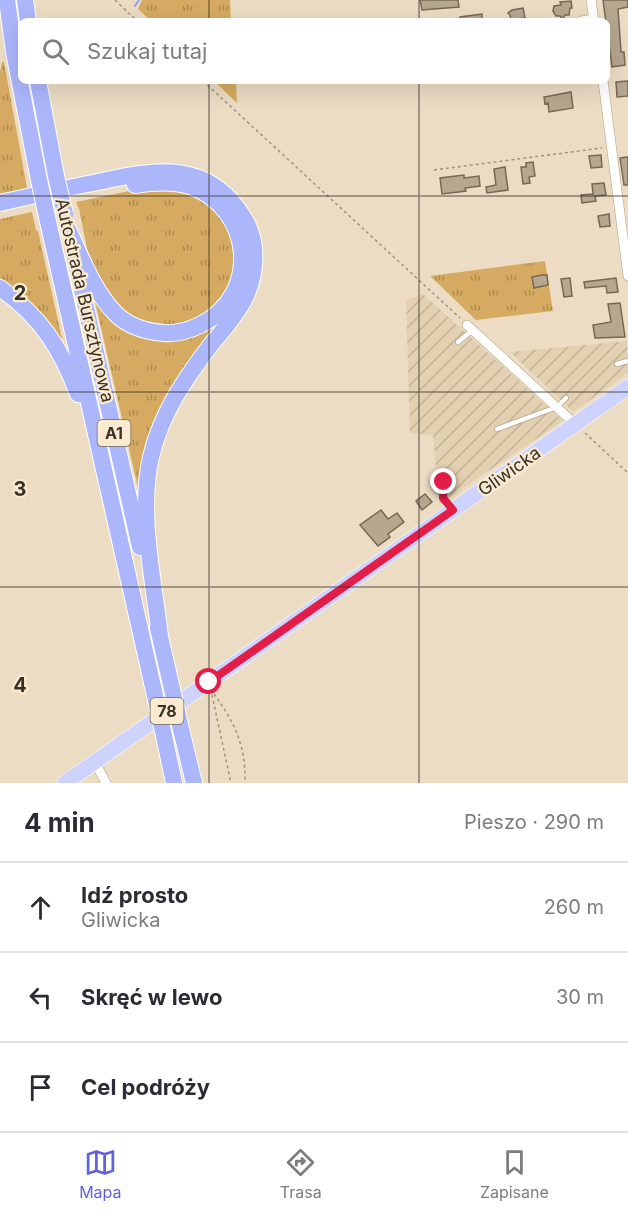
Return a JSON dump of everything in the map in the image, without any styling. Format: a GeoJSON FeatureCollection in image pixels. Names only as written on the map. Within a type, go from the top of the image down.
{"type":"FeatureCollection","features":[{"type":"Feature","properties":{"kind":"highway","name":"Autostrada Bursztynowa"},"geometry":{"type":"LineString","coordinates":[[7,0],[18,72]]}},
{"type":"Feature","properties":{"kind":"highway"},"geometry":{"type":"LineString","coordinates":[[25,0],[28,18]]}},
{"type":"Feature","properties":{"kind":"highway","name":"Autostrada Bursztynowa"},"geometry":{"type":"LineString","coordinates":[[20,84],[47,218],[174,783]]}},
{"type":"Feature","properties":{"kind":"highway","name":"Autostrada Bursztynowa"},"geometry":{"type":"LineString","coordinates":[[39,84],[66,221],[194,783]]}},
{"type":"Feature","properties":{"kind":"highway"},"geometry":{"type":"LineString","coordinates":[[0,203],[126,176],[170,171],[190,174],[209,181],[225,192],[248,223],[255,261],[252,279],[245,297],[235,315],[185,380],[170,404],[158,430],[150,458],[147,479],[147,523],[160,637]]}},
{"type":"Feature","properties":{"kind":"highway"},"geometry":{"type":"LineString","coordinates":[[0,214],[145,183],[188,186],[210,197],[227,213],[236,228],[241,245],[240,277],[235,292],[225,307],[210,320],[192,329],[174,333],[153,332],[133,326],[117,315],[102,298],[66,221]]}},
{"type":"Feature","properties":{"kind":"highway"},"geometry":{"type":"LineString","coordinates":[[0,288],[21,303],[42,326],[59,350],[99,451]]}},
{"type":"Feature","properties":{"kind":"main road","name":"Gliwicka"},"geometry":{"type":"LineString","coordinates":[[65,783],[628,387]]}},
{"type":"Feature","properties":{"kind":"street"},"geometry":{"type":"LineString","coordinates":[[591,0],[594,18]]}},
{"type":"Feature","properties":{"kind":"street"},"geometry":{"type":"LineString","coordinates":[[603,84],[628,276]]}},
{"type":"Feature","properties":{"kind":"street"},"geometry":{"type":"LineString","coordinates":[[470,328],[575,424]]}},
{"type":"Feature","properties":{"kind":"street"},"geometry":{"type":"LineString","coordinates":[[95,762],[106,783]]}},
{"type":"Feature","properties":{"kind":"lane"},"geometry":{"type":"LineString","coordinates":[[458,342],[470,328]]}},
{"type":"Feature","properties":{"kind":"lane"},"geometry":{"type":"LineString","coordinates":[[617,364],[628,361]]}},
{"type":"Feature","properties":{"kind":"lane"},"geometry":{"type":"LineString","coordinates":[[497,429],[557,407],[566,398]]}},
{"type":"Feature","properties":{"kind":"lane"},"geometry":{"type":"LineString","coordinates":[[444,482],[443,498],[453,510]]}},
{"type":"Feature","properties":{"kind":"path"},"geometry":{"type":"LineString","coordinates":[[115,0],[134,18]]}},
{"type":"Feature","properties":{"kind":"path"},"geometry":{"type":"LineString","coordinates":[[205,84],[470,328]]}},
{"type":"Feature","properties":{"kind":"path"},"geometry":{"type":"LineString","coordinates":[[434,170],[611,147]]}},
{"type":"Feature","properties":{"kind":"path"},"geometry":{"type":"LineString","coordinates":[[575,424],[628,473]]}},
{"type":"Feature","properties":{"kind":"path"},"geometry":{"type":"LineString","coordinates":[[231,783],[210,688],[235,727],[245,759],[245,783]]}},
{"type":"Feature","properties":{"kind":"shaded area"},"geometry":{"type":"Polygon","coordinates":[[[423,294],[563,421],[439,504],[433,435],[410,433],[406,300],[423,294]]]}},
{"type":"Feature","properties":{"kind":"shaded area"},"geometry":{"type":"Polygon","coordinates":[[[627,341],[628,373],[573,412],[510,352],[627,341]]]}},
{"type":"Feature","properties":{"kind":"green space"},"geometry":{"type":"Polygon","coordinates":[[[142,0],[230,0],[231,18],[148,18],[138,9],[142,0]]]}},
{"type":"Feature","properties":{"kind":"green space"},"geometry":{"type":"Polygon","coordinates":[[[2,62],[4,62],[28,193],[0,199],[0,72],[2,62]]]}},
{"type":"Feature","properties":{"kind":"green space"},"geometry":{"type":"Polygon","coordinates":[[[217,84],[236,84],[237,103],[217,84]]]}},
{"type":"Feature","properties":{"kind":"green space"},"geometry":{"type":"Polygon","coordinates":[[[152,175],[175,176],[197,181],[225,199],[233,208],[246,236],[248,262],[242,288],[230,313],[177,385],[158,418],[146,460],[141,492],[139,492],[93,293],[116,318],[135,331],[157,337],[185,335],[212,324],[231,306],[242,283],[245,258],[240,232],[228,209],[209,191],[182,180],[142,179],[74,194],[74,190],[152,175]]]}},
{"type":"Feature","properties":{"kind":"green space"},"geometry":{"type":"Polygon","coordinates":[[[180,189],[216,208],[235,242],[234,280],[208,315],[172,328],[139,322],[112,303],[89,258],[76,202],[134,190],[180,189]]]}},
{"type":"Feature","properties":{"kind":"green space"},"geometry":{"type":"Polygon","coordinates":[[[32,212],[65,352],[0,283],[0,219],[32,212]]]}},
{"type":"Feature","properties":{"kind":"green space"},"geometry":{"type":"Polygon","coordinates":[[[545,261],[553,311],[476,320],[430,276],[545,261]]]}},
{"type":"Feature","properties":{"kind":"building"},"geometry":{"type":"Polygon","coordinates":[[[420,0],[458,0],[459,7],[422,10],[420,0]]]}},
{"type":"Feature","properties":{"kind":"building"},"geometry":{"type":"Polygon","coordinates":[[[603,0],[628,0],[628,7],[618,9],[621,52],[624,52],[625,65],[612,67],[610,18],[605,18],[603,0]]]}},
{"type":"Feature","properties":{"kind":"building"},"geometry":{"type":"Polygon","coordinates":[[[571,1],[572,8],[570,8],[569,15],[565,15],[564,18],[556,16],[553,11],[554,6],[561,5],[560,2],[571,1]]]}},
{"type":"Feature","properties":{"kind":"building"},"geometry":{"type":"Polygon","coordinates":[[[523,8],[525,18],[511,18],[508,13],[523,8]]]}},
{"type":"Feature","properties":{"kind":"building"},"geometry":{"type":"Polygon","coordinates":[[[482,14],[482,18],[460,17],[482,14]]]}},
{"type":"Feature","properties":{"kind":"building"},"geometry":{"type":"Polygon","coordinates":[[[628,81],[628,96],[617,97],[616,82],[628,81]]]}},
{"type":"Feature","properties":{"kind":"building"},"geometry":{"type":"Polygon","coordinates":[[[571,92],[573,108],[549,112],[548,103],[545,104],[544,97],[571,92]]]}},
{"type":"Feature","properties":{"kind":"building"},"geometry":{"type":"Polygon","coordinates":[[[601,155],[602,167],[591,168],[589,156],[601,155]]]}},
{"type":"Feature","properties":{"kind":"building"},"geometry":{"type":"Polygon","coordinates":[[[628,157],[628,185],[624,185],[620,158],[628,157]]]}},
{"type":"Feature","properties":{"kind":"building"},"geometry":{"type":"Polygon","coordinates":[[[533,162],[535,176],[529,177],[530,183],[523,184],[521,167],[526,167],[526,163],[533,162]]]}},
{"type":"Feature","properties":{"kind":"building"},"geometry":{"type":"Polygon","coordinates":[[[505,167],[508,190],[487,193],[486,187],[496,185],[494,169],[505,167]]]}},
{"type":"Feature","properties":{"kind":"building"},"geometry":{"type":"Polygon","coordinates":[[[464,175],[464,178],[479,176],[480,186],[465,188],[466,191],[442,194],[440,178],[464,175]]]}},
{"type":"Feature","properties":{"kind":"building"},"geometry":{"type":"Polygon","coordinates":[[[604,183],[606,195],[595,196],[596,201],[582,203],[581,195],[593,194],[592,184],[604,183]]]}},
{"type":"Feature","properties":{"kind":"building"},"geometry":{"type":"Polygon","coordinates":[[[609,214],[610,226],[600,227],[598,216],[609,214]]]}},
{"type":"Feature","properties":{"kind":"building"},"geometry":{"type":"Polygon","coordinates":[[[547,275],[548,285],[534,288],[532,277],[547,275]]]}},
{"type":"Feature","properties":{"kind":"building"},"geometry":{"type":"Polygon","coordinates":[[[570,278],[572,296],[564,297],[561,279],[570,278]]]}},
{"type":"Feature","properties":{"kind":"building"},"geometry":{"type":"Polygon","coordinates":[[[616,278],[618,292],[607,293],[606,286],[585,288],[584,282],[616,278]]]}},
{"type":"Feature","properties":{"kind":"building"},"geometry":{"type":"Polygon","coordinates":[[[620,303],[625,337],[595,338],[593,325],[611,322],[608,304],[620,303]]]}},
{"type":"Feature","properties":{"kind":"building"},"geometry":{"type":"Polygon","coordinates":[[[425,494],[432,502],[422,510],[416,501],[425,494]]]}},
{"type":"Feature","properties":{"kind":"building"},"geometry":{"type":"Polygon","coordinates":[[[381,510],[388,519],[397,513],[404,522],[388,534],[390,537],[378,546],[360,525],[381,510]]]}},
{"type":"Feature","properties":{"kind":"waterway"},"geometry":{"type":"LineString","coordinates":[[135,6],[139,0]]}},
{"type":"Feature","properties":{"kind":"route"},"geometry":{"type":"LineString","coordinates":[[209,682],[453,510],[443,498],[444,482]]}}]}
